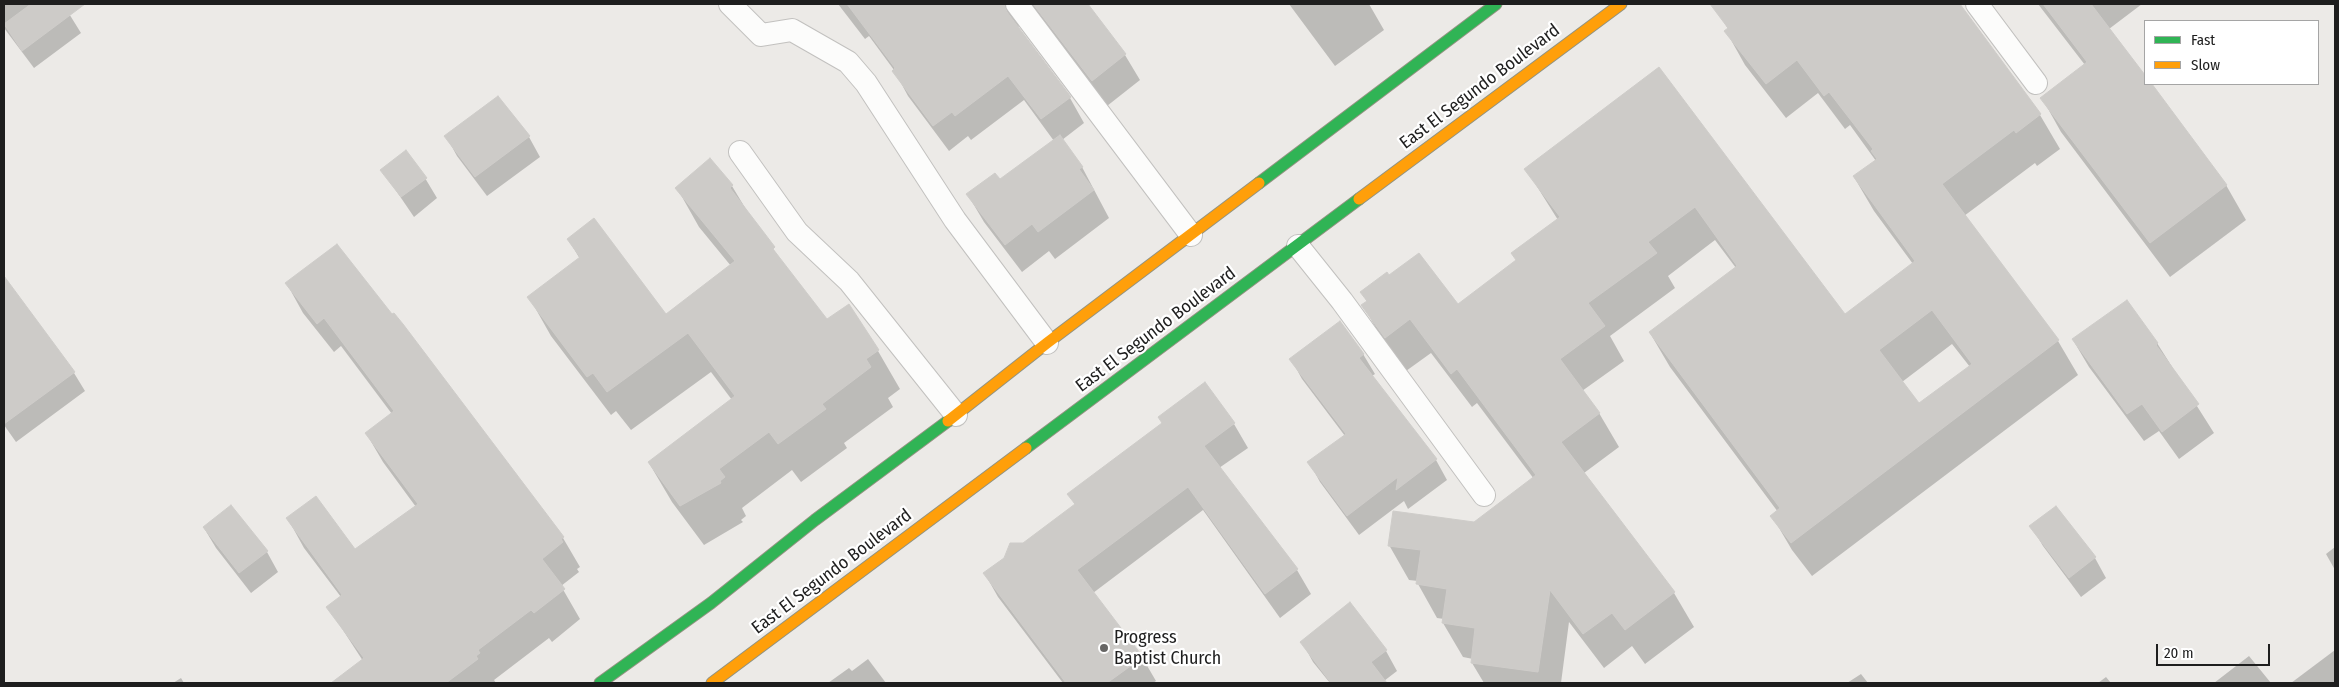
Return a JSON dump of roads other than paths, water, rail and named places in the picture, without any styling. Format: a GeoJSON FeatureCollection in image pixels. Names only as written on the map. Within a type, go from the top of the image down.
{"type":"FeatureCollection","features":[{"type":"Feature","properties":{"kind":"main road"},"geometry":{"type":"LineString","coordinates":[[600,683],[711,602],[815,520],[905,455],[1047,343],[1496,4]]}},
{"type":"Feature","properties":{"kind":"main road","name":"East El Segundo Boulevard"},"geometry":{"type":"LineString","coordinates":[[712,683],[1621,4]]}},
{"type":"Feature","properties":{"kind":"lane"},"geometry":{"type":"LineString","coordinates":[[730,4],[760,35],[792,30],[848,62],[866,82],[955,220],[1047,343]]}},
{"type":"Feature","properties":{"kind":"lane"},"geometry":{"type":"LineString","coordinates":[[1017,4],[1191,235]]}},
{"type":"Feature","properties":{"kind":"lane"},"geometry":{"type":"LineString","coordinates":[[1977,4],[2036,83]]}},
{"type":"Feature","properties":{"kind":"lane"},"geometry":{"type":"LineString","coordinates":[[740,152],[797,232],[849,281],[956,415]]}},
{"type":"Feature","properties":{"kind":"lane"},"geometry":{"type":"LineString","coordinates":[[1298,246],[1342,301],[1484,495]]}},
{"type":"Feature","properties":{"kind":"place","name":"Progress Baptist Church"},"geometry":{"type":"Point","coordinates":[1104,648]}}]}
